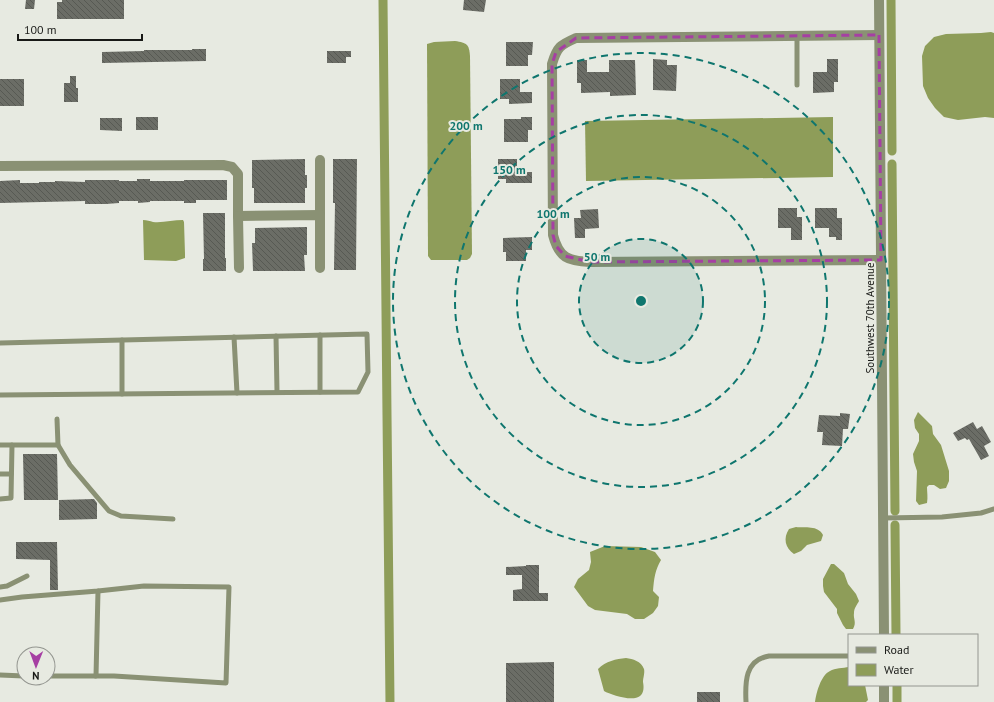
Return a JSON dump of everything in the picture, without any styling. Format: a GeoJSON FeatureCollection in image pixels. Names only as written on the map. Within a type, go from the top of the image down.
{"type":"FeatureCollection","features":[{"type":"Feature","properties":{"kind":"street","name":"Southwest 70th Avenue"},"geometry":{"type":"LineString","coordinates":[[879,0],[884,634]]}},
{"type":"Feature","properties":{"kind":"street"},"geometry":{"type":"LineString","coordinates":[[879,35],[576,38],[564,43],[556,52],[552,64],[553,235],[556,246],[565,256],[576,261],[881,260]]}},
{"type":"Feature","properties":{"kind":"street"},"geometry":{"type":"LineString","coordinates":[[320,160],[320,268]]}},
{"type":"Feature","properties":{"kind":"street"},"geometry":{"type":"LineString","coordinates":[[0,166],[223,165],[232,167],[238,174],[239,268]]}},
{"type":"Feature","properties":{"kind":"street"},"geometry":{"type":"LineString","coordinates":[[238,216],[320,216]]}},
{"type":"Feature","properties":{"kind":"street"},"geometry":{"type":"LineString","coordinates":[[884,686],[884,702]]}},
{"type":"Feature","properties":{"kind":"lane"},"geometry":{"type":"LineString","coordinates":[[796,36],[797,85]]}},
{"type":"Feature","properties":{"kind":"lane"},"geometry":{"type":"LineString","coordinates":[[0,343],[367,334],[368,372],[358,392],[0,395]]}},
{"type":"Feature","properties":{"kind":"lane"},"geometry":{"type":"LineString","coordinates":[[320,335],[320,392]]}},
{"type":"Feature","properties":{"kind":"lane"},"geometry":{"type":"LineString","coordinates":[[276,336],[277,392]]}},
{"type":"Feature","properties":{"kind":"lane"},"geometry":{"type":"LineString","coordinates":[[234,337],[237,393]]}},
{"type":"Feature","properties":{"kind":"lane"},"geometry":{"type":"LineString","coordinates":[[122,340],[122,394]]}},
{"type":"Feature","properties":{"kind":"lane"},"geometry":{"type":"LineString","coordinates":[[57,419],[58,445],[70,465],[109,512],[121,516],[173,519]]}},
{"type":"Feature","properties":{"kind":"lane"},"geometry":{"type":"LineString","coordinates":[[0,445],[58,445]]}},
{"type":"Feature","properties":{"kind":"lane"},"geometry":{"type":"LineString","coordinates":[[0,499],[11,498],[12,445]]}},
{"type":"Feature","properties":{"kind":"lane"},"geometry":{"type":"LineString","coordinates":[[0,474],[11,474]]}},
{"type":"Feature","properties":{"kind":"lane"},"geometry":{"type":"LineString","coordinates":[[883,518],[942,517],[982,513],[994,509]]}},
{"type":"Feature","properties":{"kind":"lane"},"geometry":{"type":"LineString","coordinates":[[0,587],[8,586],[27,576]]}},
{"type":"Feature","properties":{"kind":"lane"},"geometry":{"type":"LineString","coordinates":[[0,600],[144,586],[229,587],[226,683],[121,677],[56,676]]}},
{"type":"Feature","properties":{"kind":"lane"},"geometry":{"type":"LineString","coordinates":[[96,676],[98,591]]}},
{"type":"Feature","properties":{"kind":"lane"},"geometry":{"type":"LineString","coordinates":[[746,702],[747,676],[750,668],[759,659],[765,656],[848,656]]}},
{"type":"Feature","properties":{"kind":"lane"},"geometry":{"type":"LineString","coordinates":[[0,675],[16,676]]}},
{"type":"Feature","properties":{"kind":"highlighted area"},"geometry":{"type":"Polygon","coordinates":[[[879,35],[881,260],[590,262],[565,256],[556,246],[553,235],[552,64],[556,52],[576,38],[879,35]]]}},
{"type":"Feature","properties":{"kind":"water"},"geometry":{"type":"Polygon","coordinates":[[[994,33],[994,118],[985,117],[958,120],[944,117],[928,98],[923,86],[922,56],[925,46],[934,37],[946,34],[994,33]]]}},
{"type":"Feature","properties":{"kind":"water"},"geometry":{"type":"Polygon","coordinates":[[[434,42],[462,42],[467,45],[470,56],[472,254],[467,260],[431,260],[428,256],[427,44],[434,42]]]}},
{"type":"Feature","properties":{"kind":"water"},"geometry":{"type":"Polygon","coordinates":[[[833,117],[833,177],[586,181],[585,121],[833,117]]]}},
{"type":"Feature","properties":{"kind":"water"},"geometry":{"type":"Polygon","coordinates":[[[143,220],[157,222],[183,220],[185,258],[176,261],[144,260],[143,220]]]}},
{"type":"Feature","properties":{"kind":"water"},"geometry":{"type":"Polygon","coordinates":[[[918,412],[932,426],[933,434],[941,445],[949,471],[949,481],[946,488],[940,489],[934,485],[929,485],[927,487],[927,503],[919,505],[916,501],[917,471],[913,454],[919,441],[919,434],[915,428],[914,420],[918,412]]]}},
{"type":"Feature","properties":{"kind":"water"},"geometry":{"type":"Polygon","coordinates":[[[796,527],[815,528],[823,535],[821,541],[807,545],[801,551],[794,554],[787,546],[786,536],[789,529],[796,527]]]}},
{"type":"Feature","properties":{"kind":"water"},"geometry":{"type":"Polygon","coordinates":[[[605,546],[641,547],[655,552],[661,560],[657,567],[653,591],[659,597],[658,606],[653,613],[644,619],[635,619],[627,614],[595,610],[588,606],[574,587],[578,579],[589,570],[591,562],[590,552],[605,546]]]}},
{"type":"Feature","properties":{"kind":"water"},"geometry":{"type":"Polygon","coordinates":[[[831,564],[834,564],[844,573],[848,584],[856,594],[859,601],[854,611],[855,624],[853,629],[846,629],[837,613],[837,609],[824,592],[823,579],[831,564]]]}},
{"type":"Feature","properties":{"kind":"water"},"geometry":{"type":"Polygon","coordinates":[[[626,658],[639,662],[644,669],[644,688],[641,695],[637,698],[622,697],[604,691],[598,669],[611,661],[626,658]]]}},
{"type":"Feature","properties":{"kind":"water"},"geometry":{"type":"Polygon","coordinates":[[[848,667],[848,686],[865,686],[868,700],[866,702],[815,702],[816,694],[824,676],[834,669],[848,667]]]}},
{"type":"Feature","properties":{"kind":"building"},"geometry":{"type":"Polygon","coordinates":[[[26,0],[35,0],[34,9],[25,9],[26,0]]]}},
{"type":"Feature","properties":{"kind":"building"},"geometry":{"type":"Polygon","coordinates":[[[62,0],[124,0],[124,19],[57,19],[57,2],[62,2],[62,0]]]}},
{"type":"Feature","properties":{"kind":"building"},"geometry":{"type":"Polygon","coordinates":[[[464,0],[486,0],[484,12],[463,10],[464,0]]]}},
{"type":"Feature","properties":{"kind":"building"},"geometry":{"type":"Polygon","coordinates":[[[506,42],[533,42],[532,55],[528,55],[528,66],[506,66],[506,42]]]}},
{"type":"Feature","properties":{"kind":"building"},"geometry":{"type":"Polygon","coordinates":[[[206,49],[206,61],[102,63],[102,52],[206,49]]]}},
{"type":"Feature","properties":{"kind":"building"},"geometry":{"type":"Polygon","coordinates":[[[327,51],[351,51],[351,57],[346,57],[346,63],[327,63],[327,51]]]}},
{"type":"Feature","properties":{"kind":"building"},"geometry":{"type":"Polygon","coordinates":[[[653,59],[667,60],[667,65],[677,65],[676,91],[653,90],[653,59]]]}},
{"type":"Feature","properties":{"kind":"building"},"geometry":{"type":"Polygon","coordinates":[[[827,59],[838,59],[838,82],[834,82],[834,92],[813,93],[813,72],[827,72],[827,59]]]}},
{"type":"Feature","properties":{"kind":"building"},"geometry":{"type":"Polygon","coordinates":[[[577,60],[587,60],[587,72],[609,72],[609,60],[635,60],[636,95],[610,96],[610,92],[581,93],[581,83],[577,83],[577,60]]]}},
{"type":"Feature","properties":{"kind":"building"},"geometry":{"type":"Polygon","coordinates":[[[70,76],[76,76],[78,102],[64,102],[64,83],[70,83],[70,76]]]}},
{"type":"Feature","properties":{"kind":"building"},"geometry":{"type":"Polygon","coordinates":[[[0,79],[24,79],[24,106],[0,106],[0,79]]]}},
{"type":"Feature","properties":{"kind":"building"},"geometry":{"type":"Polygon","coordinates":[[[500,79],[520,79],[520,92],[532,92],[532,103],[509,104],[509,99],[500,99],[500,79]]]}},
{"type":"Feature","properties":{"kind":"building"},"geometry":{"type":"Polygon","coordinates":[[[136,117],[158,117],[158,130],[136,130],[136,117]]]}},
{"type":"Feature","properties":{"kind":"building"},"geometry":{"type":"Polygon","coordinates":[[[521,117],[532,117],[532,130],[528,130],[528,142],[504,142],[504,119],[521,119],[521,117]]]}},
{"type":"Feature","properties":{"kind":"building"},"geometry":{"type":"Polygon","coordinates":[[[100,118],[122,118],[122,131],[100,130],[100,118]]]}},
{"type":"Feature","properties":{"kind":"building"},"geometry":{"type":"Polygon","coordinates":[[[305,159],[307,188],[305,188],[305,203],[254,203],[254,188],[252,188],[252,160],[305,159]]]}},
{"type":"Feature","properties":{"kind":"building"},"geometry":{"type":"Polygon","coordinates":[[[333,159],[357,159],[356,270],[334,270],[335,203],[333,203],[333,159]]]}},
{"type":"Feature","properties":{"kind":"building"},"geometry":{"type":"Polygon","coordinates":[[[498,159],[517,159],[517,172],[532,172],[532,183],[506,183],[506,179],[498,179],[498,159]]]}},
{"type":"Feature","properties":{"kind":"building"},"geometry":{"type":"Polygon","coordinates":[[[137,179],[150,179],[150,181],[227,180],[227,200],[196,200],[196,203],[184,203],[184,201],[150,201],[138,203],[138,201],[119,201],[119,203],[85,204],[85,201],[0,203],[0,181],[20,180],[20,183],[39,183],[55,181],[85,182],[85,180],[137,181],[137,179]]]}},
{"type":"Feature","properties":{"kind":"building"},"geometry":{"type":"Polygon","coordinates":[[[778,208],[797,208],[797,217],[802,217],[802,240],[791,240],[791,228],[778,228],[778,208]]]}},
{"type":"Feature","properties":{"kind":"building"},"geometry":{"type":"Polygon","coordinates":[[[815,208],[837,208],[837,218],[842,218],[842,240],[836,240],[836,237],[829,237],[829,228],[815,228],[815,208]]]}},
{"type":"Feature","properties":{"kind":"building"},"geometry":{"type":"Polygon","coordinates":[[[598,209],[599,228],[585,229],[585,238],[575,238],[574,218],[581,218],[580,210],[598,209]]]}},
{"type":"Feature","properties":{"kind":"building"},"geometry":{"type":"Polygon","coordinates":[[[203,213],[225,213],[226,271],[203,271],[203,213]]]}},
{"type":"Feature","properties":{"kind":"building"},"geometry":{"type":"Polygon","coordinates":[[[307,227],[307,255],[304,255],[305,271],[253,271],[252,243],[255,243],[255,228],[307,227]]]}},
{"type":"Feature","properties":{"kind":"building"},"geometry":{"type":"Polygon","coordinates":[[[532,237],[532,250],[526,250],[526,261],[506,261],[506,252],[503,252],[503,238],[532,237]]]}},
{"type":"Feature","properties":{"kind":"building"},"geometry":{"type":"Polygon","coordinates":[[[840,413],[850,414],[848,429],[843,429],[842,446],[822,445],[823,432],[817,432],[819,415],[840,416],[840,413]]]}},
{"type":"Feature","properties":{"kind":"building"},"geometry":{"type":"Polygon","coordinates":[[[973,422],[977,429],[982,426],[991,442],[984,446],[989,456],[981,460],[969,439],[967,440],[965,438],[958,441],[953,433],[973,422]]]}},
{"type":"Feature","properties":{"kind":"building"},"geometry":{"type":"Polygon","coordinates":[[[23,454],[57,454],[58,500],[24,500],[23,454]]]}},
{"type":"Feature","properties":{"kind":"building"},"geometry":{"type":"Polygon","coordinates":[[[94,499],[97,503],[97,519],[59,520],[59,500],[94,499]]]}},
{"type":"Feature","properties":{"kind":"building"},"geometry":{"type":"Polygon","coordinates":[[[16,542],[57,542],[58,590],[50,590],[50,560],[16,559],[16,542]]]}},
{"type":"Feature","properties":{"kind":"building"},"geometry":{"type":"Polygon","coordinates":[[[539,565],[539,593],[548,593],[548,601],[513,601],[513,590],[522,589],[522,575],[506,575],[506,567],[539,565]]]}},
{"type":"Feature","properties":{"kind":"building"},"geometry":{"type":"Polygon","coordinates":[[[554,662],[554,702],[506,702],[506,663],[554,662]]]}},
{"type":"Feature","properties":{"kind":"building"},"geometry":{"type":"Polygon","coordinates":[[[697,692],[720,692],[720,702],[697,702],[697,692]]]}},
{"type":"Feature","properties":{"kind":"waterway"},"geometry":{"type":"LineString","coordinates":[[383,0],[390,702]]}},
{"type":"Feature","properties":{"kind":"waterway"},"geometry":{"type":"LineString","coordinates":[[891,0],[892,151]]}},
{"type":"Feature","properties":{"kind":"waterway"},"geometry":{"type":"LineString","coordinates":[[892,164],[895,511]]}},
{"type":"Feature","properties":{"kind":"waterway"},"geometry":{"type":"LineString","coordinates":[[895,525],[896,634]]}},
{"type":"Feature","properties":{"kind":"waterway"},"geometry":{"type":"LineString","coordinates":[[897,686],[897,702]]}}]}
